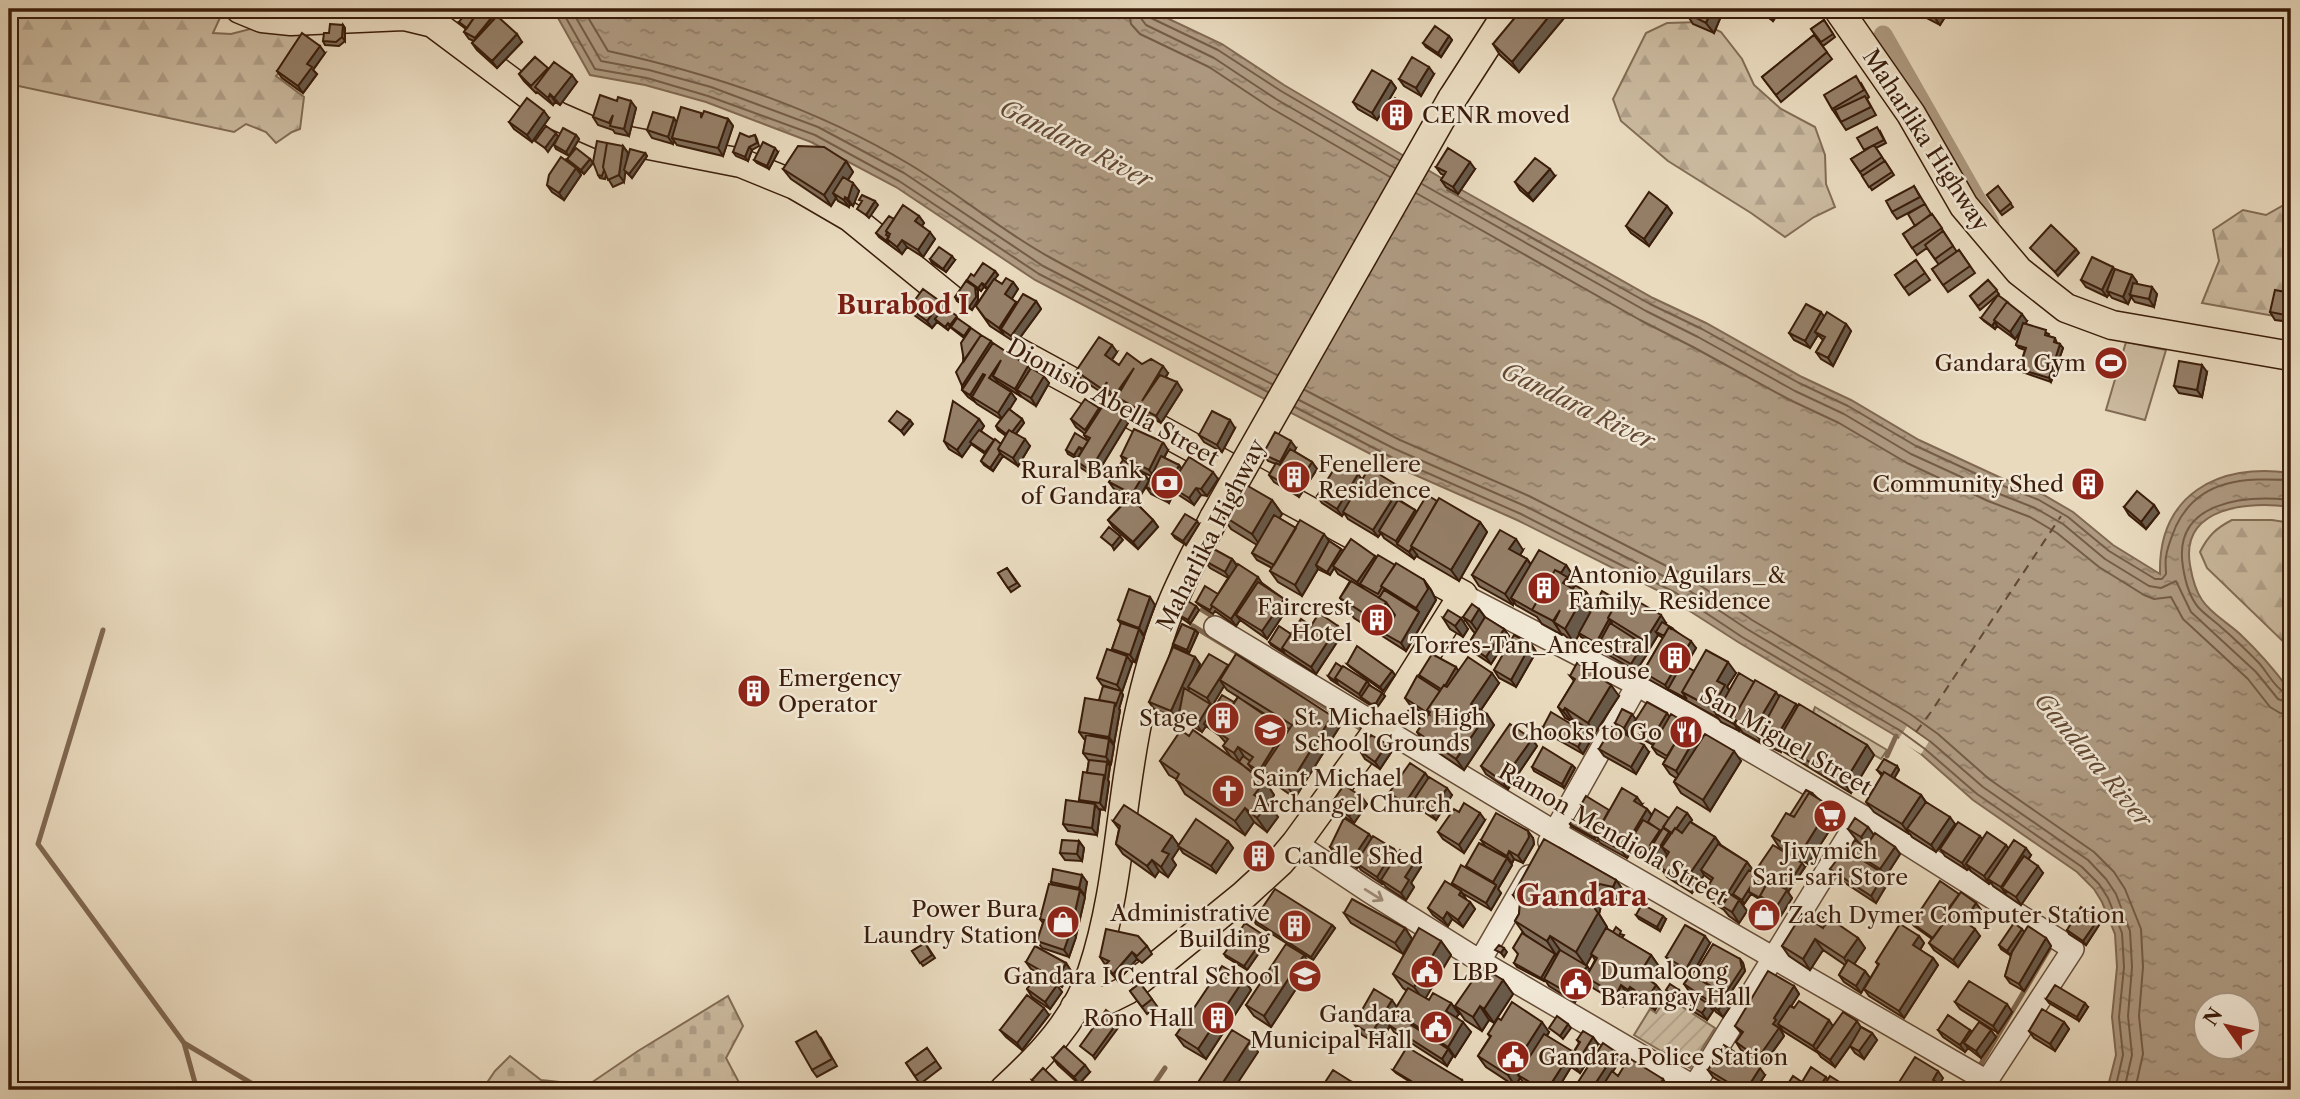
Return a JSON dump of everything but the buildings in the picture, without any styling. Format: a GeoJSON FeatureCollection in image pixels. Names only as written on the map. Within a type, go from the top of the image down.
{"type":"FeatureCollection","features":[{"type":"Feature","properties":{"kind":"main road","name":"Dionisio Abella Street"},"geometry":{"type":"LineString","coordinates":[[240,9],[262,18],[291,21],[404,16],[433,23],[556,116],[584,130],[741,163],[765,171],[850,216],[1012,349],[1028,359],[1463,595]]}},
{"type":"Feature","properties":{"kind":"main road","name":"Maharlika Highway"},"geometry":{"type":"LineString","coordinates":[[1004,1090],[1043,1053],[1075,1007],[1092,972],[1111,894],[1131,755],[1156,648],[1172,603],[1214,518],[1451,99],[1510,9]]}},
{"type":"Feature","properties":{"kind":"main road","name":"Maharlika Highway"},"geometry":{"type":"LineString","coordinates":[[1845,11],[1911,114],[1964,206],[2019,271],[2066,309],[2112,325],[2291,356]]}},
{"type":"Feature","properties":{"kind":"main road"},"geometry":{"type":"LineString","coordinates":[[1075,1007],[1103,1002],[1127,990],[1244,895],[1297,844],[1381,726],[1463,595]]}},
{"type":"Feature","properties":{"kind":"street","name":"San Miguel Street"},"geometry":{"type":"LineString","coordinates":[[1463,595],[1637,685],[1861,815],[2073,948],[1984,1085]]}},
{"type":"Feature","properties":{"kind":"street","name":"Ramon Mendiola Street"},"geometry":{"type":"LineString","coordinates":[[1215,627],[1555,832],[1773,957],[1984,1085]]}},
{"type":"Feature","properties":{"kind":"street"},"geometry":{"type":"LineString","coordinates":[[1480,961],[1637,685]]}},
{"type":"Feature","properties":{"kind":"street"},"geometry":{"type":"LineString","coordinates":[[1297,844],[1480,961],[1695,1089],[1861,815]]}},
{"type":"Feature","properties":{"kind":"green space"},"geometry":{"type":"Polygon","coordinates":[[[9,9],[224,9],[213,33],[231,34],[262,26],[318,28],[311,32],[276,76],[304,97],[300,129],[276,143],[266,132],[246,124],[234,132],[9,84],[9,9]]]}},
{"type":"Feature","properties":{"kind":"green space"},"geometry":{"type":"Polygon","coordinates":[[[1700,22],[1721,32],[1742,59],[1754,85],[1781,109],[1815,127],[1825,155],[1826,184],[1835,207],[1814,217],[1785,237],[1668,161],[1621,121],[1613,99],[1646,33],[1667,23],[1700,22]]]}},
{"type":"Feature","properties":{"kind":"green space"},"geometry":{"type":"Polygon","coordinates":[[[2291,201],[2291,319],[2202,303],[2219,261],[2213,230],[2243,210],[2266,215],[2291,201]]]}},
{"type":"Feature","properties":{"kind":"green space"},"geometry":{"type":"Polygon","coordinates":[[[2126,342],[2166,350],[2145,420],[2106,410],[2126,342]]]}},
{"type":"Feature","properties":{"kind":"green space"},"geometry":{"type":"Polygon","coordinates":[[[2232,520],[2291,523],[2291,649],[2207,568],[2200,552],[2213,533],[2232,520]]]}},
{"type":"Feature","properties":{"kind":"green space"},"geometry":{"type":"Polygon","coordinates":[[[1815,707],[1887,750],[1881,759],[1811,717],[1815,707]]]}},
{"type":"Feature","properties":{"kind":"green space"},"geometry":{"type":"Polygon","coordinates":[[[728,996],[743,1026],[726,1058],[743,1090],[482,1090],[510,1056],[541,1080],[588,1085],[728,996]]]}},
{"type":"Feature","properties":{"kind":"green space"},"geometry":{"type":"Polygon","coordinates":[[[1667,997],[1715,1028],[1690,1068],[1634,1035],[1650,1009],[1656,1013],[1667,997]]]}},
{"type":"Feature","properties":{"kind":"water","name":"Gandara River"},"geometry":{"type":"Polygon","coordinates":[[[553,9],[1148,9],[1222,44],[1284,85],[1460,189],[1653,298],[1851,400],[1919,440],[2042,494],[2073,512],[2113,545],[2160,574],[2162,547],[2169,523],[2181,504],[2197,490],[2217,479],[2239,473],[2291,473],[2291,507],[2238,507],[2207,519],[2196,530],[2190,545],[2190,565],[2202,600],[2255,649],[2291,692],[2291,1090],[2107,1090],[2116,1055],[2112,1017],[2117,967],[2115,934],[2094,889],[2077,872],[1973,800],[1921,754],[1896,736],[1738,642],[1657,590],[1517,520],[1388,463],[1035,280],[896,187],[811,142],[706,102],[645,85],[590,75],[553,9]]]}},
{"type":"Feature","properties":{"kind":"pier"},"geometry":{"type":"Polygon","coordinates":[[[1907,726],[1930,740],[1921,754],[1898,740],[1907,726]]]}},
{"type":"Feature","properties":{"kind":"waterway"},"geometry":{"type":"LineString","coordinates":[[1883,35],[1990,223]]}},
{"type":"Feature","properties":{"kind":"waterway"},"geometry":{"type":"LineString","coordinates":[[1202,610],[1218,620]]}},
{"type":"Feature","properties":{"kind":"waterway"},"geometry":{"type":"LineString","coordinates":[[1193,626],[1360,728]]}},
{"type":"Feature","properties":{"kind":"waterway"},"geometry":{"type":"LineString","coordinates":[[103,630],[38,844],[184,1043],[263,1090]]}},
{"type":"Feature","properties":{"kind":"waterway"},"geometry":{"type":"LineString","coordinates":[[1887,756],[1896,736]]}},
{"type":"Feature","properties":{"kind":"waterway"},"geometry":{"type":"LineString","coordinates":[[1979,1067],[2051,946],[2047,943]]}},
{"type":"Feature","properties":{"kind":"waterway"},"geometry":{"type":"LineString","coordinates":[[184,1043],[197,1090]]}},
{"type":"Feature","properties":{"kind":"waterway"},"geometry":{"type":"LineString","coordinates":[[1150,1090],[1165,1068]]}},
{"type":"Feature","properties":{"kind":"ferry route"},"geometry":{"type":"LineString","coordinates":[[1916,732],[2061,516]]}},
{"type":"Feature","properties":{"kind":"place","name":"CENR moved"},"geometry":{"type":"Point","coordinates":[1397,115]}},
{"type":"Feature","properties":{"kind":"place","name":"Gandara Gym"},"geometry":{"type":"Point","coordinates":[2111,363]}},
{"type":"Feature","properties":{"kind":"place","name":"Fenellere Residence"},"geometry":{"type":"Point","coordinates":[1294,477]}},
{"type":"Feature","properties":{"kind":"place","name":"Rural Bank of Gandara"},"geometry":{"type":"Point","coordinates":[1167,483]}},
{"type":"Feature","properties":{"kind":"place","name":"Community Shed"},"geometry":{"type":"Point","coordinates":[2088,484]}},
{"type":"Feature","properties":{"kind":"place","name":"Antonio Aguilars_& Family_Residence"},"geometry":{"type":"Point","coordinates":[1544,588]}},
{"type":"Feature","properties":{"kind":"place","name":"Faircrest Hotel"},"geometry":{"type":"Point","coordinates":[1377,620]}},
{"type":"Feature","properties":{"kind":"place","name":"Torres-Tan_Ancestral House"},"geometry":{"type":"Point","coordinates":[1675,658]}},
{"type":"Feature","properties":{"kind":"place","name":"Emergency Operator"},"geometry":{"type":"Point","coordinates":[754,691]}},
{"type":"Feature","properties":{"kind":"place","name":"Stage"},"geometry":{"type":"Point","coordinates":[1223,718]}},
{"type":"Feature","properties":{"kind":"place","name":"St. Michaels High School Grounds"},"geometry":{"type":"Point","coordinates":[1270,730]}},
{"type":"Feature","properties":{"kind":"place","name":"Chooks to Go"},"geometry":{"type":"Point","coordinates":[1686,732]}},
{"type":"Feature","properties":{"kind":"place","name":"Saint Michael Archangel Church"},"geometry":{"type":"Point","coordinates":[1228,791]}},
{"type":"Feature","properties":{"kind":"place","name":"Jivymich Sari-sari Store"},"geometry":{"type":"Point","coordinates":[1830,816]}},
{"type":"Feature","properties":{"kind":"place","name":"Candle Shed"},"geometry":{"type":"Point","coordinates":[1259,856]}},
{"type":"Feature","properties":{"kind":"place","name":"Zach Dymer Computer Station"},"geometry":{"type":"Point","coordinates":[1764,915]}},
{"type":"Feature","properties":{"kind":"place","name":"Power Bura Laundry Station"},"geometry":{"type":"Point","coordinates":[1063,922]}},
{"type":"Feature","properties":{"kind":"place","name":"Administrative Building"},"geometry":{"type":"Point","coordinates":[1295,926]}},
{"type":"Feature","properties":{"kind":"place","name":"LBP"},"geometry":{"type":"Point","coordinates":[1427,972]}},
{"type":"Feature","properties":{"kind":"place","name":"Gandara I Central School"},"geometry":{"type":"Point","coordinates":[1305,976]}},
{"type":"Feature","properties":{"kind":"place","name":"Dumaloong Barangay Hall"},"geometry":{"type":"Point","coordinates":[1576,984]}},
{"type":"Feature","properties":{"kind":"place","name":"Rono Hall"},"geometry":{"type":"Point","coordinates":[1218,1018]}},
{"type":"Feature","properties":{"kind":"place","name":"Gandara Municipal Hall"},"geometry":{"type":"Point","coordinates":[1436,1027]}},
{"type":"Feature","properties":{"kind":"place","name":"Gandara Police Station"},"geometry":{"type":"Point","coordinates":[1513,1057]}},
{"type":"Feature","properties":{"kind":"district","name":"Burabod I"},"geometry":{"type":"Point","coordinates":[903,305]}},
{"type":"Feature","properties":{"kind":"district","name":"Gandara"},"geometry":{"type":"Point","coordinates":[1582,896]}}]}
